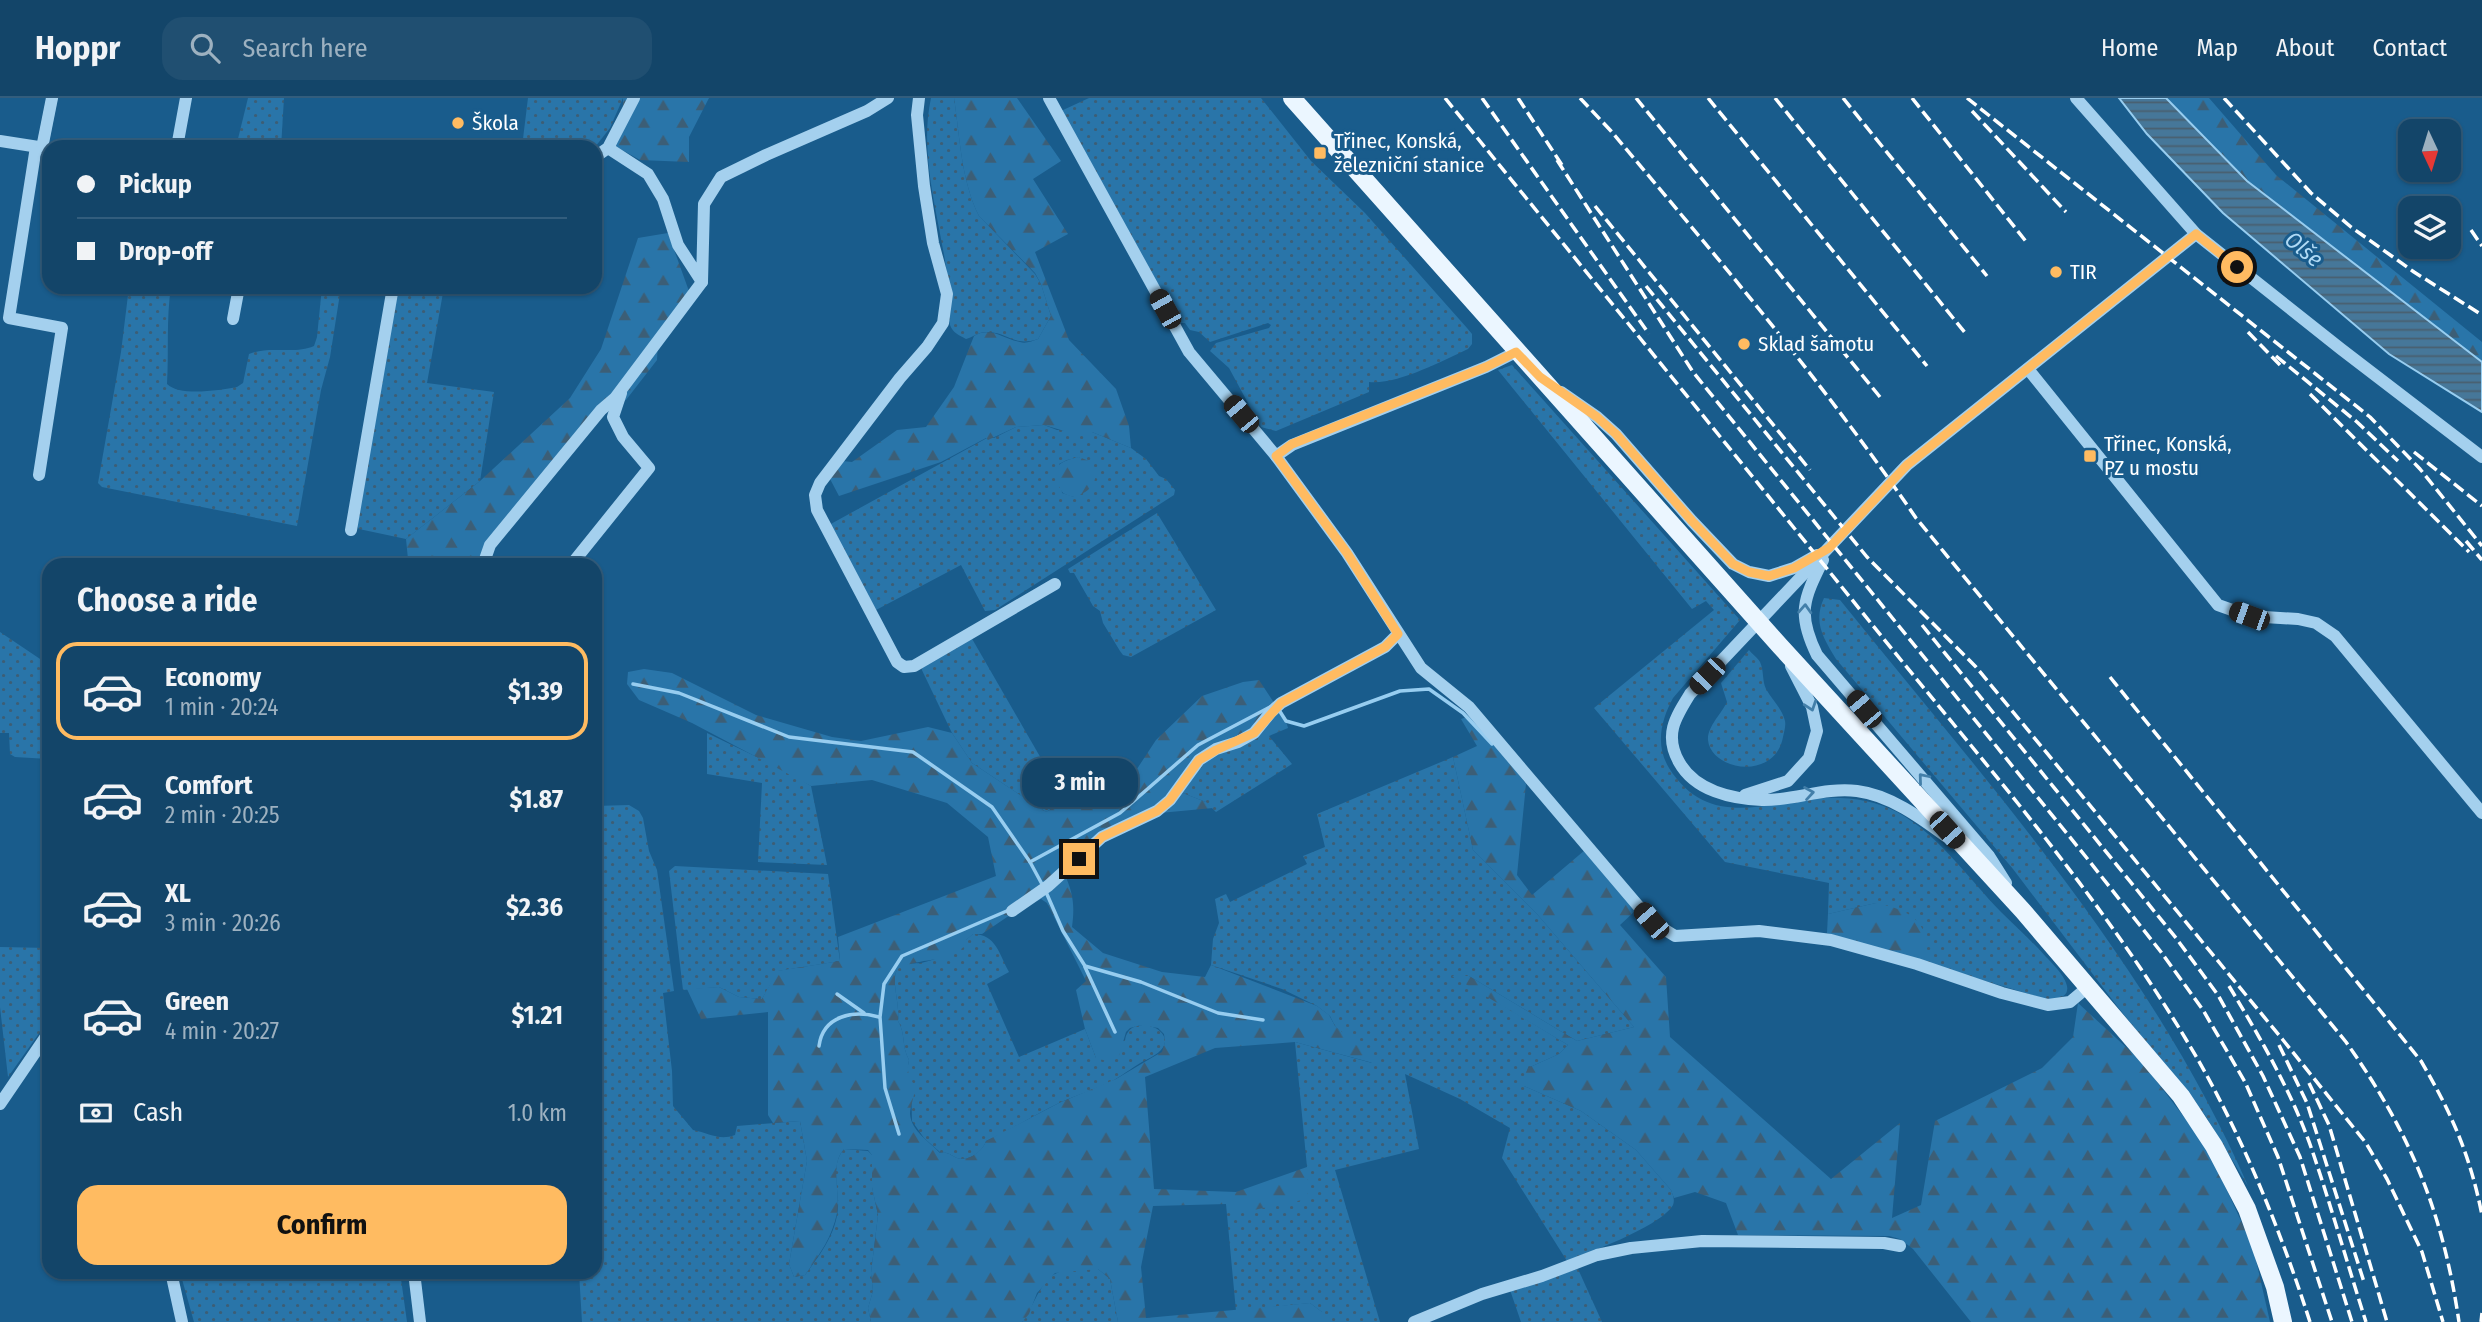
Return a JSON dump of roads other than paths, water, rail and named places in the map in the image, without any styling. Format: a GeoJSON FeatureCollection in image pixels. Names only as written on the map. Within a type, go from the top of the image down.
{"type":"FeatureCollection","features":[{"type":"Feature","properties":{"kind":"main road"},"geometry":{"type":"LineString","coordinates":[[1292,98],[1780,646],[2023,911],[2181,1096],[2214,1146],[2247,1209],[2275,1287],[2283,1322]]}},
{"type":"Feature","properties":{"kind":"street"},"geometry":{"type":"LineString","coordinates":[[44,140],[52,98]]}},
{"type":"Feature","properties":{"kind":"street"},"geometry":{"type":"LineString","coordinates":[[178,140],[186,98]]}},
{"type":"Feature","properties":{"kind":"street"},"geometry":{"type":"LineString","coordinates":[[602,152],[608,148],[634,98]]}},
{"type":"Feature","properties":{"kind":"street"},"geometry":{"type":"LineString","coordinates":[[485,558],[490,545],[601,410],[622,389],[702,282],[704,204],[721,177],[867,111],[888,98]]}},
{"type":"Feature","properties":{"kind":"street"},"geometry":{"type":"LineString","coordinates":[[919,98],[917,115],[924,186],[933,243],[947,294],[943,323],[820,483],[815,495],[817,510],[897,662],[904,667],[914,666],[1055,584]]}},
{"type":"Feature","properties":{"kind":"street"},"geometry":{"type":"LineString","coordinates":[[1049,98],[1189,352],[1276,456],[1347,553],[1421,668],[1469,707],[1651,921],[1675,936],[1759,931],[1831,940],[2048,1005],[2070,1002],[2089,986]]}},
{"type":"Feature","properties":{"kind":"street"},"geometry":{"type":"LineString","coordinates":[[2076,98],[2196,234],[2482,457]]}},
{"type":"Feature","properties":{"kind":"street"},"geometry":{"type":"LineString","coordinates":[[0,141],[42,148]]}},
{"type":"Feature","properties":{"kind":"street"},"geometry":{"type":"LineString","coordinates":[[608,148],[648,174],[663,199],[678,245],[702,282]]}},
{"type":"Feature","properties":{"kind":"street"},"geometry":{"type":"LineString","coordinates":[[39,475],[62,328],[9,318],[42,153]]}},
{"type":"Feature","properties":{"kind":"street"},"geometry":{"type":"LineString","coordinates":[[1966,850],[1902,806],[1859,791],[1826,790],[1763,800],[1719,794],[1683,770],[1672,749],[1673,723],[1690,694],[1907,465],[2196,234]]}},
{"type":"Feature","properties":{"kind":"street"},"geometry":{"type":"LineString","coordinates":[[233,319],[238,294]]}},
{"type":"Feature","properties":{"kind":"street"},"geometry":{"type":"LineString","coordinates":[[351,530],[392,294]]}},
{"type":"Feature","properties":{"kind":"street"},"geometry":{"type":"LineString","coordinates":[[1276,456],[1292,444],[1486,367],[1516,352]]}},
{"type":"Feature","properties":{"kind":"street"},"geometry":{"type":"LineString","coordinates":[[2028,369],[2218,605],[2249,616],[2298,618],[2316,623],[2335,636],[2482,813]]}},
{"type":"Feature","properties":{"kind":"street"},"geometry":{"type":"LineString","coordinates":[[1540,377],[1597,417],[1616,434],[1733,564],[1749,572],[1769,576],[1794,568],[1829,548]]}},
{"type":"Feature","properties":{"kind":"street"},"geometry":{"type":"LineString","coordinates":[[577,558],[649,468],[623,437],[613,417],[622,389]]}},
{"type":"Feature","properties":{"kind":"street"},"geometry":{"type":"LineString","coordinates":[[1829,548],[1805,599],[1803,616],[1807,634],[1817,655],[1989,856],[2023,911]]}},
{"type":"Feature","properties":{"kind":"street"},"geometry":{"type":"LineString","coordinates":[[1012,911],[1044,889],[1102,837],[1157,811],[1170,800],[1199,760],[1254,733],[1281,703],[1385,647],[1398,634]]}},
{"type":"Feature","properties":{"kind":"street"},"geometry":{"type":"LineString","coordinates":[[1742,796],[1788,780],[1809,758],[1817,731],[1812,707],[1780,646]]}},
{"type":"Feature","properties":{"kind":"street"},"geometry":{"type":"LineString","coordinates":[[0,1104],[42,1042]]}},
{"type":"Feature","properties":{"kind":"street"},"geometry":{"type":"LineString","coordinates":[[1414,1322],[1482,1294],[1542,1276],[1597,1255],[1631,1248],[1702,1241],[1884,1242],[1900,1246]]}},
{"type":"Feature","properties":{"kind":"street"},"geometry":{"type":"LineString","coordinates":[[173,1279],[182,1322]]}},
{"type":"Feature","properties":{"kind":"street"},"geometry":{"type":"LineString","coordinates":[[415,1279],[420,1322]]}},
{"type":"Feature","properties":{"kind":"water","name":"Olše"},"geometry":{"type":"Polygon","coordinates":[[[2119,98],[2166,98],[2247,181],[2482,362],[2482,412],[2389,354],[2223,213],[2147,134],[2119,98]]]}},
{"type":"Feature","properties":{"kind":"waterway"},"geometry":{"type":"LineString","coordinates":[[633,684],[679,693],[789,737],[913,752],[992,807],[1030,862]]}},
{"type":"Feature","properties":{"kind":"waterway"},"geometry":{"type":"LineString","coordinates":[[1279,710],[1286,721],[1304,726],[1400,691],[1429,689],[1463,713],[1492,744]]}},
{"type":"Feature","properties":{"kind":"waterway"},"geometry":{"type":"LineString","coordinates":[[1043,886],[1030,862],[1120,813],[1198,745],[1270,707]]}},
{"type":"Feature","properties":{"kind":"waterway"},"geometry":{"type":"LineString","coordinates":[[1046,892],[1063,931],[1085,966],[1141,982],[1218,1013],[1263,1020]]}},
{"type":"Feature","properties":{"kind":"waterway"},"geometry":{"type":"LineString","coordinates":[[899,1134],[885,1088],[880,1017],[884,984],[902,956],[1009,910]]}},
{"type":"Feature","properties":{"kind":"waterway"},"geometry":{"type":"LineString","coordinates":[[1085,967],[1115,1032]]}},
{"type":"Feature","properties":{"kind":"waterway"},"geometry":{"type":"LineString","coordinates":[[837,994],[864,1013]]}},
{"type":"Feature","properties":{"kind":"waterway"},"geometry":{"type":"LineString","coordinates":[[819,1046],[827,1027],[841,1017],[860,1014],[879,1017]]}},
{"type":"Feature","properties":{"kind":"railway"},"geometry":{"type":"LineString","coordinates":[[1445,98],[1999,780],[2123,943],[2197,1058],[2230,1121],[2274,1221],[2310,1322]]}},
{"type":"Feature","properties":{"kind":"railway"},"geometry":{"type":"LineString","coordinates":[[1482,98],[1649,334]]}},
{"type":"Feature","properties":{"kind":"railway"},"geometry":{"type":"LineString","coordinates":[[1518,98],[1562,165]]}},
{"type":"Feature","properties":{"kind":"railway"},"geometry":{"type":"LineString","coordinates":[[1580,98],[1611,131],[1768,321],[1881,467],[1916,518],[2346,1042],[2388,1108],[2420,1175],[2444,1244],[2459,1322]]}},
{"type":"Feature","properties":{"kind":"railway"},"geometry":{"type":"LineString","coordinates":[[1636,98],[1880,397]]}},
{"type":"Feature","properties":{"kind":"railway"},"geometry":{"type":"LineString","coordinates":[[1708,98],[1927,366]]}},
{"type":"Feature","properties":{"kind":"railway"},"geometry":{"type":"LineString","coordinates":[[1775,98],[1966,334]]}},
{"type":"Feature","properties":{"kind":"railway"},"geometry":{"type":"LineString","coordinates":[[1843,98],[1987,276]]}},
{"type":"Feature","properties":{"kind":"railway"},"geometry":{"type":"LineString","coordinates":[[1912,98],[2028,244]]}},
{"type":"Feature","properties":{"kind":"railway"},"geometry":{"type":"LineString","coordinates":[[1967,98],[2370,417],[2420,469],[2482,546]]}},
{"type":"Feature","properties":{"kind":"railway"},"geometry":{"type":"LineString","coordinates":[[2224,98],[2311,193],[2351,227],[2414,272],[2482,315]]}},
{"type":"Feature","properties":{"kind":"railway"},"geometry":{"type":"LineString","coordinates":[[1972,111],[2066,212]]}},
{"type":"Feature","properties":{"kind":"railway"},"geometry":{"type":"LineString","coordinates":[[1557,160],[1693,372],[2086,857],[2203,1010],[2245,1082],[2278,1157],[2332,1322]]}},
{"type":"Feature","properties":{"kind":"railway"},"geometry":{"type":"LineString","coordinates":[[1595,206],[1810,470]]}},
{"type":"Feature","properties":{"kind":"railway"},"geometry":{"type":"LineString","coordinates":[[2471,230],[2482,246]]}},
{"type":"Feature","properties":{"kind":"railway"},"geometry":{"type":"LineString","coordinates":[[1646,286],[1867,557],[1976,667],[2366,1143],[2387,1179],[2422,1252],[2443,1322]]}},
{"type":"Feature","properties":{"kind":"railway"},"geometry":{"type":"LineString","coordinates":[[2248,332],[2280,365]]}},
{"type":"Feature","properties":{"kind":"railway"},"geometry":{"type":"LineString","coordinates":[[2276,356],[2357,422],[2398,461]]}},
{"type":"Feature","properties":{"kind":"railway"},"geometry":{"type":"LineString","coordinates":[[2310,394],[2469,552]]}},
{"type":"Feature","properties":{"kind":"railway"},"geometry":{"type":"LineString","coordinates":[[2414,452],[2482,506]]}},
{"type":"Feature","properties":{"kind":"railway"},"geometry":{"type":"LineString","coordinates":[[2466,541],[2482,560]]}},
{"type":"Feature","properties":{"kind":"railway"},"geometry":{"type":"LineString","coordinates":[[1922,625],[2176,938],[2218,995],[2263,1076],[2300,1157],[2352,1322]]}},
{"type":"Feature","properties":{"kind":"railway"},"geometry":{"type":"LineString","coordinates":[[2110,677],[2421,1061],[2459,1135],[2482,1215]]}},
{"type":"Feature","properties":{"kind":"railway"},"geometry":{"type":"LineString","coordinates":[[2229,986],[2276,1067],[2305,1131],[2366,1322]]}},
{"type":"Feature","properties":{"kind":"railway"},"geometry":{"type":"LineString","coordinates":[[2279,1045],[2307,1103],[2364,1282]]}},
{"type":"Feature","properties":{"kind":"railway"},"geometry":{"type":"LineString","coordinates":[[2309,1083],[2329,1125],[2387,1322]]}},
{"type":"Feature","properties":{"kind":"railway"},"geometry":{"type":"LineString","coordinates":[[2481,1322],[2482,1313]]}},
{"type":"Feature","properties":{"kind":"place","name":"Škola"},"geometry":{"type":"Point","coordinates":[458,123]}},
{"type":"Feature","properties":{"kind":"place","name":"Třinec, Konská, železniční stanice"},"geometry":{"type":"Point","coordinates":[1320,153]}},
{"type":"Feature","properties":{"kind":"place","name":"TIR"},"geometry":{"type":"Point","coordinates":[2056,272]}},
{"type":"Feature","properties":{"kind":"place","name":"Sklad šamotu"},"geometry":{"type":"Point","coordinates":[1744,344]}},
{"type":"Feature","properties":{"kind":"place","name":"Třinec, Konská, PZ u mostu"},"geometry":{"type":"Point","coordinates":[2090,456]}}]}
